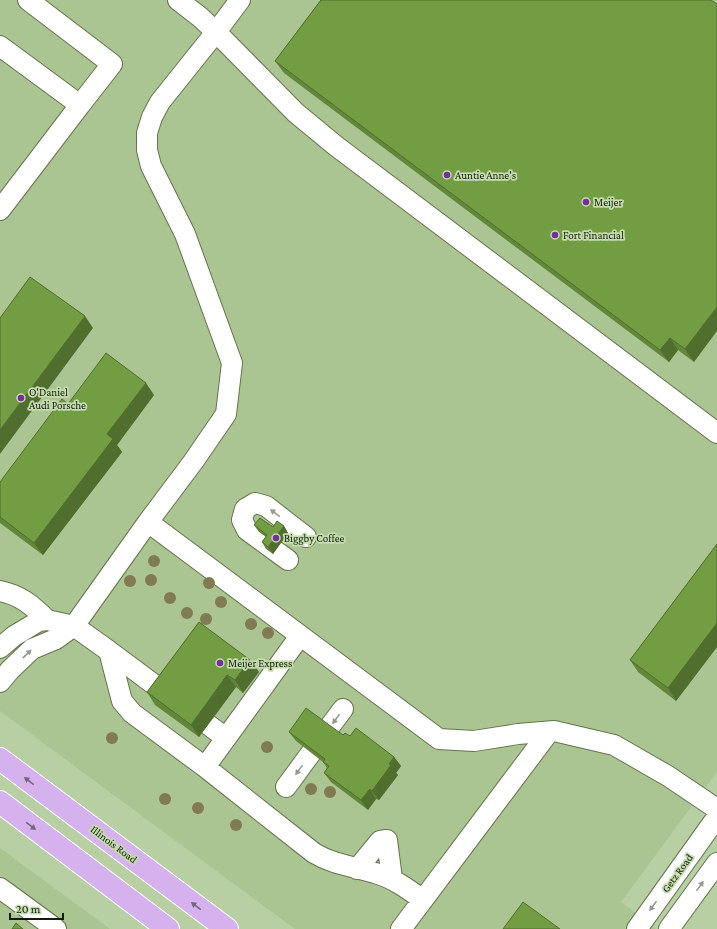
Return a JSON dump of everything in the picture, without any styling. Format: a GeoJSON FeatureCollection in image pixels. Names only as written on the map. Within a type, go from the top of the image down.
{"type":"FeatureCollection","features":[{"type":"Feature","properties":{"kind":"main road","name":"Illinois Road"},"geometry":{"type":"LineString","coordinates":[[0,759],[227,929]]}},
{"type":"Feature","properties":{"kind":"main road"},"geometry":{"type":"LineString","coordinates":[[0,802],[168,929]]}},
{"type":"Feature","properties":{"kind":"street"},"geometry":{"type":"LineString","coordinates":[[0,210],[112,64],[28,0]]}},
{"type":"Feature","properties":{"kind":"street"},"geometry":{"type":"LineString","coordinates":[[178,0],[216,32],[296,113],[336,146],[717,433]]}},
{"type":"Feature","properties":{"kind":"street"},"geometry":{"type":"LineString","coordinates":[[0,682],[32,649],[56,639],[74,626],[226,414],[232,363],[185,234],[151,166],[147,150],[148,133],[152,117],[160,102],[240,0]]}},
{"type":"Feature","properties":{"kind":"street"},"geometry":{"type":"LineString","coordinates":[[0,46],[80,105]]}},
{"type":"Feature","properties":{"kind":"street"},"geometry":{"type":"LineString","coordinates":[[288,560],[248,530],[242,520],[245,509],[256,503],[266,506],[306,537]]}},
{"type":"Feature","properties":{"kind":"street"},"geometry":{"type":"LineString","coordinates":[[148,522],[439,739],[474,741],[518,734],[554,731],[614,744],[668,776],[717,809]]}},
{"type":"Feature","properties":{"kind":"street"},"geometry":{"type":"LineString","coordinates":[[0,591],[10,593],[32,605],[47,620]]}},
{"type":"Feature","properties":{"kind":"street"},"geometry":{"type":"LineString","coordinates":[[0,648],[14,636],[39,622],[47,620],[74,626],[226,738]]}},
{"type":"Feature","properties":{"kind":"street"},"geometry":{"type":"LineString","coordinates":[[205,767],[300,636]]}},
{"type":"Feature","properties":{"kind":"street"},"geometry":{"type":"LineString","coordinates":[[109,651],[122,701],[132,713],[205,767],[314,853],[326,860],[376,873],[392,879],[423,900]]}},
{"type":"Feature","properties":{"kind":"street"},"geometry":{"type":"LineString","coordinates":[[328,729],[343,709]]}},
{"type":"Feature","properties":{"kind":"street"},"geometry":{"type":"LineString","coordinates":[[401,929],[549,732]]}},
{"type":"Feature","properties":{"kind":"street"},"geometry":{"type":"LineString","coordinates":[[286,788],[311,753]]}},
{"type":"Feature","properties":{"kind":"street","name":"Getz Road"},"geometry":{"type":"LineString","coordinates":[[637,929],[717,817]]}},
{"type":"Feature","properties":{"kind":"street"},"geometry":{"type":"LineString","coordinates":[[357,869],[380,841],[387,840],[392,879]]}},
{"type":"Feature","properties":{"kind":"street"},"geometry":{"type":"LineString","coordinates":[[669,929],[717,863]]}},
{"type":"Feature","properties":{"kind":"street"},"geometry":{"type":"LineString","coordinates":[[0,888],[56,929]]}},
{"type":"Feature","properties":{"kind":"shaded area"},"geometry":{"type":"Polygon","coordinates":[[[0,0],[717,0],[717,772],[621,902],[656,929],[295,929],[0,711],[0,0]]]}},
{"type":"Feature","properties":{"kind":"shaded area"},"geometry":{"type":"Polygon","coordinates":[[[0,848],[110,929],[0,929],[0,848]]]}},
{"type":"Feature","properties":{"kind":"building","name":"Meijer"},"geometry":{"type":"Polygon","coordinates":[[[321,0],[711,0],[717,4],[717,307],[685,349],[670,338],[660,350],[275,61],[321,0]]]}},
{"type":"Feature","properties":{"kind":"building","name":"O'Daniel Audi Porsche"},"geometry":{"type":"Polygon","coordinates":[[[30,277],[85,316],[0,430],[0,318],[30,277]]]}},
{"type":"Feature","properties":{"kind":"building"},"geometry":{"type":"Polygon","coordinates":[[[106,353],[146,383],[107,434],[113,439],[34,543],[0,517],[0,482],[62,399],[68,404],[106,353]]]}},
{"type":"Feature","properties":{"kind":"building"},"geometry":{"type":"Polygon","coordinates":[[[260,518],[273,527],[277,521],[284,526],[268,547],[262,542],[267,535],[254,525],[260,518]]]}},
{"type":"Feature","properties":{"kind":"building"},"geometry":{"type":"Polygon","coordinates":[[[717,544],[717,623],[668,688],[630,660],[717,544]]]}},
{"type":"Feature","properties":{"kind":"building"},"geometry":{"type":"Polygon","coordinates":[[[199,622],[250,660],[235,680],[227,675],[191,725],[147,692],[199,622]]]}},
{"type":"Feature","properties":{"kind":"building"},"geometry":{"type":"Polygon","coordinates":[[[306,708],[343,735],[345,733],[350,736],[356,728],[394,757],[389,764],[391,765],[372,791],[370,789],[361,800],[324,773],[329,766],[323,762],[325,759],[289,732],[306,708]]]}},
{"type":"Feature","properties":{"kind":"building"},"geometry":{"type":"Polygon","coordinates":[[[523,902],[560,929],[503,929],[523,902]]]}},
{"type":"Feature","properties":{"kind":"building"},"geometry":{"type":"Polygon","coordinates":[[[16,923],[23,929],[12,929],[16,923]]]}},
{"type":"Feature","properties":{"kind":"place","name":"Auntie Anne's"},"geometry":{"type":"Point","coordinates":[447,175]}},
{"type":"Feature","properties":{"kind":"place","name":"Meijer"},"geometry":{"type":"Point","coordinates":[586,202]}},
{"type":"Feature","properties":{"kind":"place","name":"Fort Financial"},"geometry":{"type":"Point","coordinates":[555,235]}},
{"type":"Feature","properties":{"kind":"place","name":"O'Daniel Audi Porsche"},"geometry":{"type":"Point","coordinates":[21,398]}},
{"type":"Feature","properties":{"kind":"place","name":"Biggby Coffee"},"geometry":{"type":"Point","coordinates":[276,538]}},
{"type":"Feature","properties":{"kind":"place","name":"Meijer Express"},"geometry":{"type":"Point","coordinates":[220,663]}}]}
